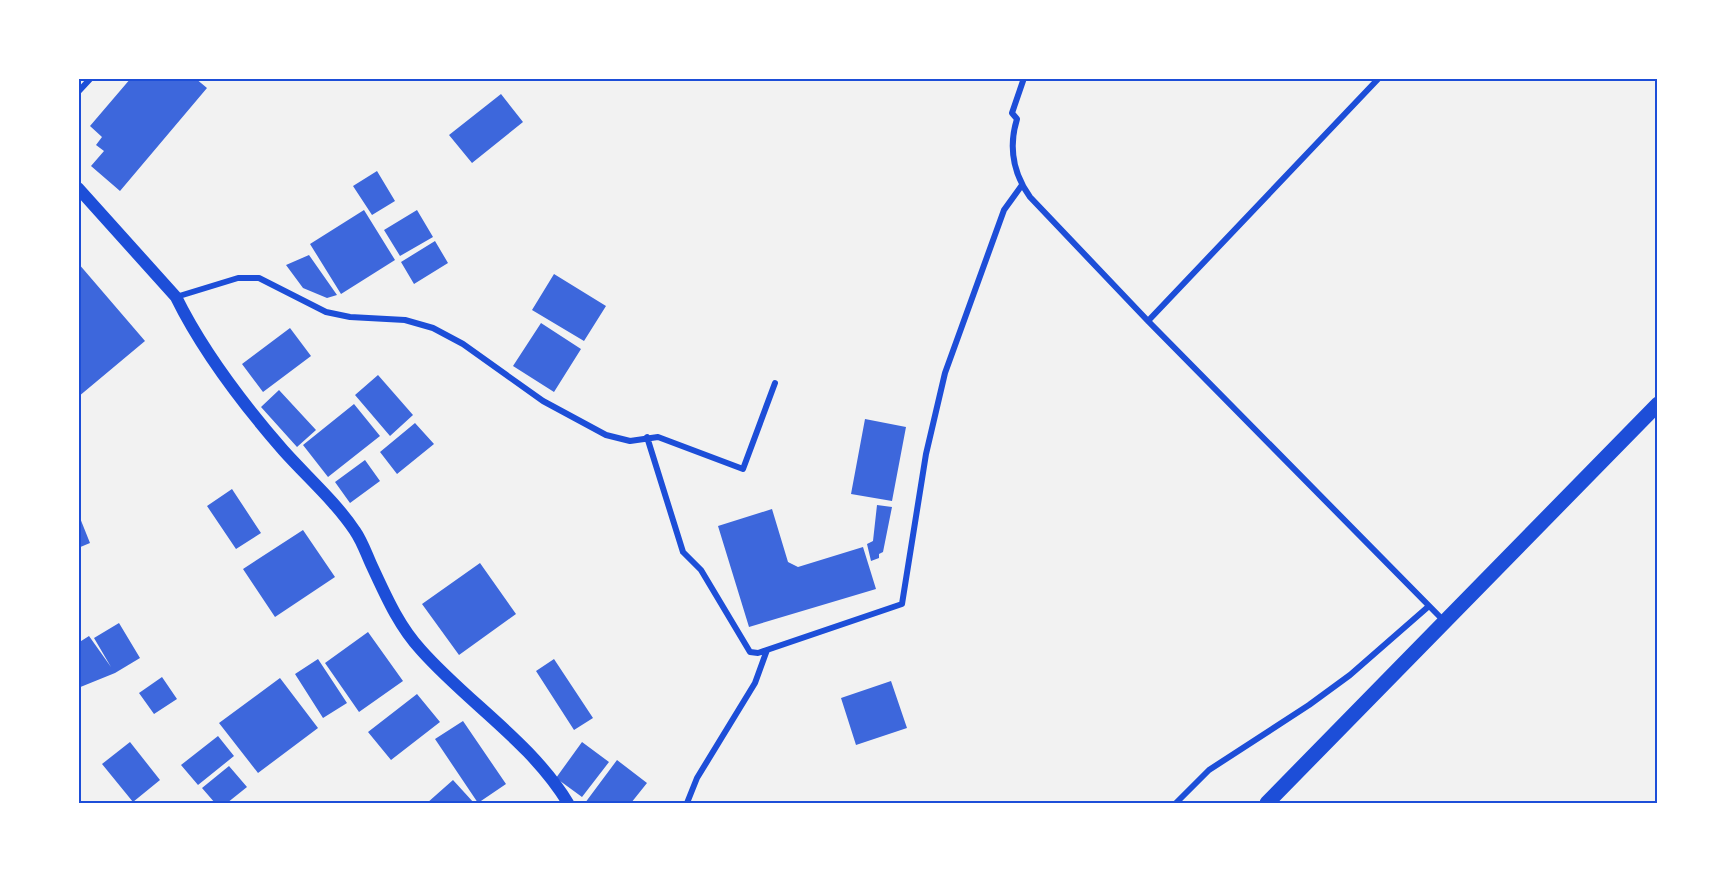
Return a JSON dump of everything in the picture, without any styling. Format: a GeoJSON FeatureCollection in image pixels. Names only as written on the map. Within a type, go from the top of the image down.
{"type":"FeatureCollection","features":[{"type":"Feature","properties":{"kind":"main road"},"geometry":{"type":"LineString","coordinates":[[78,188],[176,297],[187,319],[227,378],[282,448],[357,533],[391,607],[418,647],[519,744],[568,803]]}},
{"type":"Feature","properties":{"kind":"main road"},"geometry":{"type":"LineString","coordinates":[[1267,803],[1658,404]]}},
{"type":"Feature","properties":{"kind":"street"},"geometry":{"type":"LineString","coordinates":[[78,92],[91,78]]}},
{"type":"Feature","properties":{"kind":"street"},"geometry":{"type":"LineString","coordinates":[[1024,78],[1012,113],[1017,119],[1011,139],[1018,180],[1148,321],[1445,622]]}},
{"type":"Feature","properties":{"kind":"street"},"geometry":{"type":"LineString","coordinates":[[1148,321],[1379,78]]}},
{"type":"Feature","properties":{"kind":"street"},"geometry":{"type":"LineString","coordinates":[[647,438],[683,552],[701,570],[750,652],[767,650],[902,604],[926,454],[945,373],[1004,210],[1022,185]]}},
{"type":"Feature","properties":{"kind":"street"},"geometry":{"type":"LineString","coordinates":[[176,297],[238,278],[259,278],[326,312],[350,317],[405,320],[433,328],[463,344],[575,420],[606,435],[630,441],[658,437],[743,469],[775,383]]}},
{"type":"Feature","properties":{"kind":"street"},"geometry":{"type":"LineString","coordinates":[[1176,803],[1209,770],[1309,705],[1350,675],[1429,606]]}},
{"type":"Feature","properties":{"kind":"street"},"geometry":{"type":"LineString","coordinates":[[687,803],[697,778],[754,683],[767,650]]}},
{"type":"Feature","properties":{"kind":"building"},"geometry":{"type":"Polygon","coordinates":[[[131,78],[195,78],[207,88],[120,191],[91,166],[104,151],[96,145],[102,137],[90,126],[131,78]]]}},
{"type":"Feature","properties":{"kind":"building"},"geometry":{"type":"Polygon","coordinates":[[[501,94],[523,122],[472,163],[449,135],[501,94]]]}},
{"type":"Feature","properties":{"kind":"building"},"geometry":{"type":"Polygon","coordinates":[[[377,171],[395,201],[372,215],[353,186],[377,171]]]}},
{"type":"Feature","properties":{"kind":"building"},"geometry":{"type":"Polygon","coordinates":[[[364,210],[395,260],[341,294],[310,244],[364,210]]]}},
{"type":"Feature","properties":{"kind":"building"},"geometry":{"type":"Polygon","coordinates":[[[417,210],[433,237],[400,256],[384,230],[417,210]]]}},
{"type":"Feature","properties":{"kind":"building"},"geometry":{"type":"Polygon","coordinates":[[[435,241],[448,263],[414,284],[401,262],[435,241]]]}},
{"type":"Feature","properties":{"kind":"building"},"geometry":{"type":"Polygon","coordinates":[[[309,255],[337,295],[327,298],[303,288],[286,265],[309,255]]]}},
{"type":"Feature","properties":{"kind":"building"},"geometry":{"type":"Polygon","coordinates":[[[78,263],[145,341],[78,397],[78,263]]]}},
{"type":"Feature","properties":{"kind":"building"},"geometry":{"type":"Polygon","coordinates":[[[554,274],[606,306],[584,341],[532,310],[554,274]]]}},
{"type":"Feature","properties":{"kind":"building"},"geometry":{"type":"Polygon","coordinates":[[[541,323],[581,349],[554,392],[513,366],[541,323]]]}},
{"type":"Feature","properties":{"kind":"building"},"geometry":{"type":"Polygon","coordinates":[[[290,328],[311,356],[263,392],[242,364],[290,328]]]}},
{"type":"Feature","properties":{"kind":"building"},"geometry":{"type":"Polygon","coordinates":[[[378,375],[413,415],[390,436],[355,395],[378,375]]]}},
{"type":"Feature","properties":{"kind":"building"},"geometry":{"type":"Polygon","coordinates":[[[279,390],[316,430],[297,447],[261,407],[279,390]]]}},
{"type":"Feature","properties":{"kind":"building"},"geometry":{"type":"Polygon","coordinates":[[[354,404],[380,436],[328,477],[303,445],[354,404]]]}},
{"type":"Feature","properties":{"kind":"building"},"geometry":{"type":"Polygon","coordinates":[[[865,419],[906,427],[892,501],[851,494],[865,419]]]}},
{"type":"Feature","properties":{"kind":"building"},"geometry":{"type":"Polygon","coordinates":[[[415,423],[434,444],[397,474],[380,452],[415,423]]]}},
{"type":"Feature","properties":{"kind":"building"},"geometry":{"type":"Polygon","coordinates":[[[365,460],[380,481],[350,503],[335,482],[365,460]]]}},
{"type":"Feature","properties":{"kind":"building"},"geometry":{"type":"Polygon","coordinates":[[[232,489],[261,533],[236,549],[207,506],[232,489]]]}},
{"type":"Feature","properties":{"kind":"building"},"geometry":{"type":"Polygon","coordinates":[[[877,505],[892,507],[883,552],[879,554],[879,558],[871,561],[867,544],[873,541],[877,505]]]}},
{"type":"Feature","properties":{"kind":"building"},"geometry":{"type":"Polygon","coordinates":[[[772,509],[788,562],[798,567],[863,547],[876,589],[749,627],[718,526],[772,509]]]}},
{"type":"Feature","properties":{"kind":"building"},"geometry":{"type":"Polygon","coordinates":[[[78,513],[90,543],[78,548],[78,513]]]}},
{"type":"Feature","properties":{"kind":"building"},"geometry":{"type":"Polygon","coordinates":[[[303,530],[335,577],[275,617],[243,569],[303,530]]]}},
{"type":"Feature","properties":{"kind":"building"},"geometry":{"type":"Polygon","coordinates":[[[480,563],[516,614],[459,655],[422,604],[480,563]]]}},
{"type":"Feature","properties":{"kind":"building"},"geometry":{"type":"Polygon","coordinates":[[[119,623],[140,658],[115,673],[78,688],[78,643],[89,636],[111,667],[94,638],[119,623]]]}},
{"type":"Feature","properties":{"kind":"building"},"geometry":{"type":"Polygon","coordinates":[[[368,632],[403,681],[359,712],[325,663],[368,632]]]}},
{"type":"Feature","properties":{"kind":"building"},"geometry":{"type":"Polygon","coordinates":[[[318,659],[347,703],[323,718],[295,674],[318,659]]]}},
{"type":"Feature","properties":{"kind":"building"},"geometry":{"type":"Polygon","coordinates":[[[554,659],[593,718],[574,730],[536,671],[554,659]]]}},
{"type":"Feature","properties":{"kind":"building"},"geometry":{"type":"Polygon","coordinates":[[[162,677],[177,699],[154,714],[139,693],[162,677]]]}},
{"type":"Feature","properties":{"kind":"building"},"geometry":{"type":"Polygon","coordinates":[[[280,678],[318,728],[258,773],[219,723],[280,678]]]}},
{"type":"Feature","properties":{"kind":"building"},"geometry":{"type":"Polygon","coordinates":[[[891,681],[907,728],[856,745],[841,698],[891,681]]]}},
{"type":"Feature","properties":{"kind":"building"},"geometry":{"type":"Polygon","coordinates":[[[417,694],[440,722],[391,760],[368,732],[417,694]]]}},
{"type":"Feature","properties":{"kind":"building"},"geometry":{"type":"Polygon","coordinates":[[[463,721],[506,784],[478,803],[435,739],[463,721]]]}},
{"type":"Feature","properties":{"kind":"building"},"geometry":{"type":"Polygon","coordinates":[[[218,736],[234,756],[198,785],[181,765],[218,736]]]}},
{"type":"Feature","properties":{"kind":"building"},"geometry":{"type":"Polygon","coordinates":[[[130,742],[160,780],[133,802],[102,764],[130,742]]]}},
{"type":"Feature","properties":{"kind":"building"},"geometry":{"type":"Polygon","coordinates":[[[582,742],[609,762],[582,797],[556,778],[582,742]]]}},
{"type":"Feature","properties":{"kind":"building"},"geometry":{"type":"Polygon","coordinates":[[[617,760],[647,783],[631,803],[585,803],[617,760]]]}},
{"type":"Feature","properties":{"kind":"building"},"geometry":{"type":"Polygon","coordinates":[[[229,766],[247,787],[227,803],[215,803],[202,788],[229,766]]]}},
{"type":"Feature","properties":{"kind":"building"},"geometry":{"type":"Polygon","coordinates":[[[453,780],[474,803],[427,803],[453,780]]]}}]}
